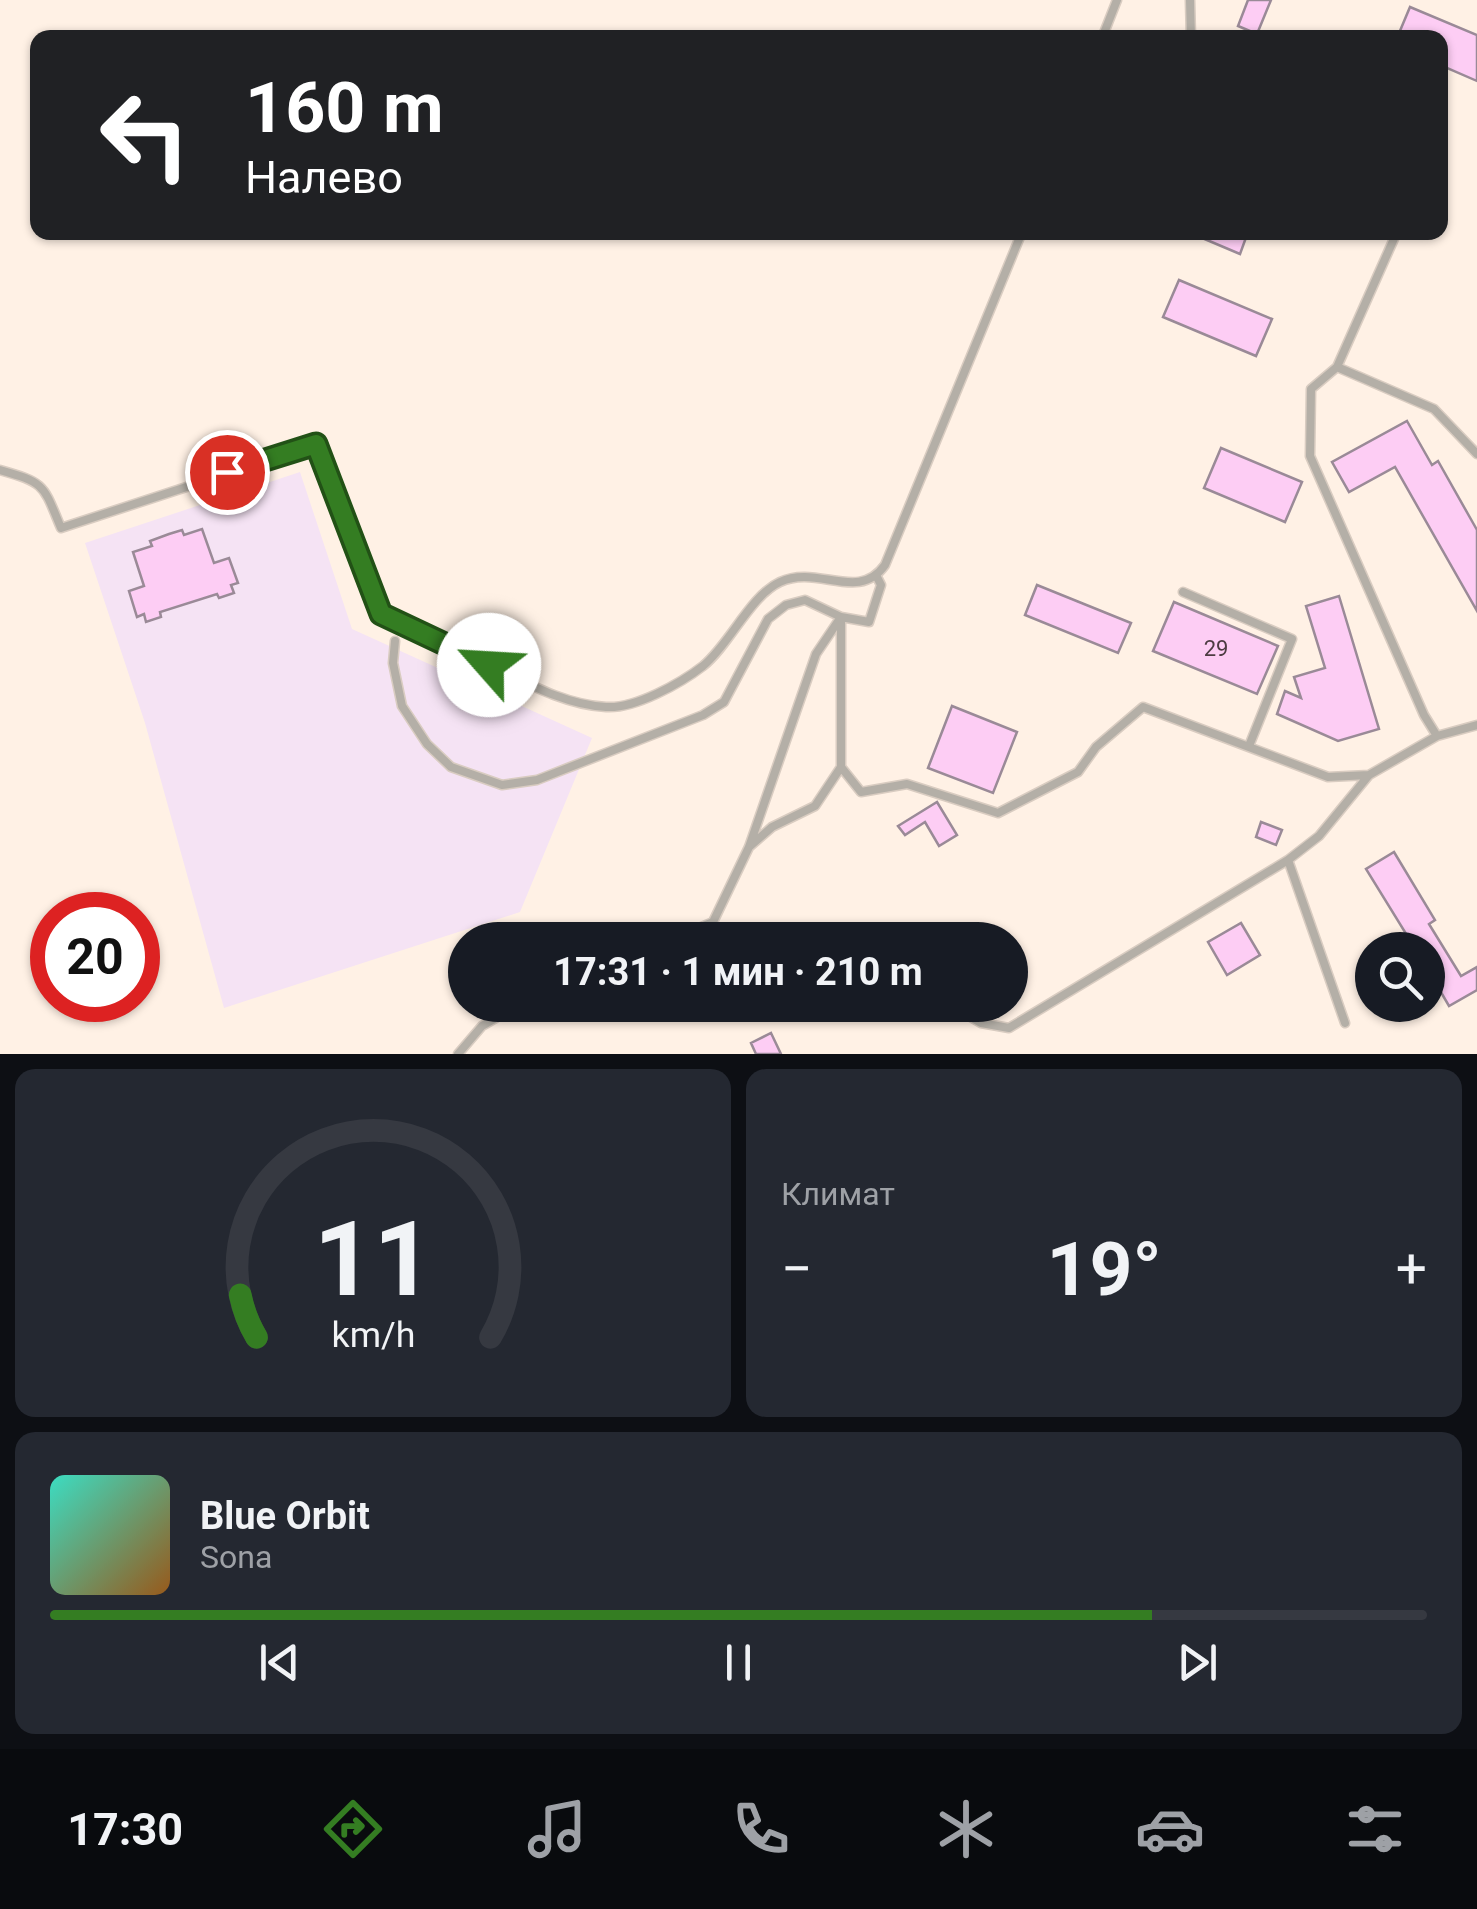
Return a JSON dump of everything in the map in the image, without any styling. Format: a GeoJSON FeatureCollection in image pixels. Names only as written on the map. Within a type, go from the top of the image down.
{"type":"FeatureCollection","features":[{"type":"Feature","properties":{"kind":"lane"},"geometry":{"type":"LineString","coordinates":[[1105,30],[1117,0]]}},
{"type":"Feature","properties":{"kind":"lane"},"geometry":{"type":"LineString","coordinates":[[1190,0],[1190,30]]}},
{"type":"Feature","properties":{"kind":"lane"},"geometry":{"type":"LineString","coordinates":[[0,470],[37,480],[61,528],[316,444],[381,614],[571,701],[610,708],[649,697],[688,678],[716,656],[763,594],[780,582],[809,576],[860,584],[877,577],[1019,240]]}},
{"type":"Feature","properties":{"kind":"lane"},"geometry":{"type":"LineString","coordinates":[[1393,240],[1337,367],[1311,389],[1310,456],[1424,716],[1437,736]]}},
{"type":"Feature","properties":{"kind":"lane"},"geometry":{"type":"LineString","coordinates":[[1337,367],[1434,409],[1477,454]]}},
{"type":"Feature","properties":{"kind":"lane"},"geometry":{"type":"LineString","coordinates":[[395,641],[393,663],[402,706],[427,744],[451,767],[502,785],[538,780],[704,714],[724,702],[768,619],[786,605],[805,600],[841,616],[870,622],[881,585],[877,577]]}},
{"type":"Feature","properties":{"kind":"lane"},"geometry":{"type":"LineString","coordinates":[[1182,592],[1292,639],[1248,746]]}},
{"type":"Feature","properties":{"kind":"lane"},"geometry":{"type":"LineString","coordinates":[[748,847],[772,827],[814,806],[841,767],[841,616]]}},
{"type":"Feature","properties":{"kind":"lane"},"geometry":{"type":"LineString","coordinates":[[714,922],[748,847],[816,654],[841,616]]}},
{"type":"Feature","properties":{"kind":"lane"},"geometry":{"type":"LineString","coordinates":[[841,767],[861,792],[907,784],[998,813],[1078,772],[1096,747],[1143,708],[1328,777],[1369,775]]}},
{"type":"Feature","properties":{"kind":"lane"},"geometry":{"type":"LineString","coordinates":[[1028,1017],[1288,860],[1319,836],[1369,775],[1437,736],[1477,725]]}},
{"type":"Feature","properties":{"kind":"lane"},"geometry":{"type":"LineString","coordinates":[[1288,860],[1345,1023]]}},
{"type":"Feature","properties":{"kind":"lane"},"geometry":{"type":"LineString","coordinates":[[458,1054],[489,1022]]}},
{"type":"Feature","properties":{"kind":"lane"},"geometry":{"type":"LineString","coordinates":[[978,1022],[1009,1028],[1019,1022]]}},
{"type":"Feature","properties":{"kind":"shaded area"},"geometry":{"type":"Polygon","coordinates":[[[300,472],[352,629],[592,738],[520,912],[489,922],[448,922],[448,935],[224,1008],[145,723],[85,543],[300,472]]]}},
{"type":"Feature","properties":{"kind":"building"},"geometry":{"type":"Polygon","coordinates":[[[1248,0],[1271,0],[1259,30],[1238,26],[1248,0]]]}},
{"type":"Feature","properties":{"kind":"building"},"geometry":{"type":"Polygon","coordinates":[[[1410,7],[1477,35],[1477,81],[1448,68],[1448,30],[1400,30],[1410,7]]]}},
{"type":"Feature","properties":{"kind":"building"},"geometry":{"type":"Polygon","coordinates":[[[1207,240],[1245,240],[1240,254],[1207,240]]]}},
{"type":"Feature","properties":{"kind":"building"},"geometry":{"type":"Polygon","coordinates":[[[1179,280],[1272,319],[1256,356],[1163,317],[1179,280]]]}},
{"type":"Feature","properties":{"kind":"building"},"geometry":{"type":"Polygon","coordinates":[[[1407,421],[1432,465],[1438,461],[1477,530],[1477,611],[1395,467],[1349,492],[1332,462],[1407,421]]]}},
{"type":"Feature","properties":{"kind":"building"},"geometry":{"type":"Polygon","coordinates":[[[1221,448],[1302,482],[1285,522],[1204,488],[1221,448]]]}},
{"type":"Feature","properties":{"kind":"building"},"geometry":{"type":"Polygon","coordinates":[[[202,529],[214,563],[229,558],[238,583],[231,585],[234,593],[219,598],[217,594],[160,612],[161,617],[146,622],[144,614],[137,617],[129,591],[144,586],[133,552],[152,546],[150,541],[169,534],[182,530],[184,535],[202,529]]]}},
{"type":"Feature","properties":{"kind":"building"},"geometry":{"type":"Polygon","coordinates":[[[1037,585],[1131,623],[1118,653],[1025,615],[1037,585]]]}},
{"type":"Feature","properties":{"kind":"building"},"geometry":{"type":"Polygon","coordinates":[[[1339,596],[1379,729],[1338,741],[1277,714],[1285,691],[1301,698],[1294,677],[1325,668],[1306,606],[1339,596]]]}},
{"type":"Feature","properties":{"kind":"building"},"geometry":{"type":"Polygon","coordinates":[[[1174,602],[1278,646],[1257,694],[1153,651],[1174,602]]]}},
{"type":"Feature","properties":{"kind":"building"},"geometry":{"type":"Polygon","coordinates":[[[952,706],[1017,732],[993,793],[928,768],[952,706]]]}},
{"type":"Feature","properties":{"kind":"building"},"geometry":{"type":"Polygon","coordinates":[[[937,802],[957,835],[939,846],[925,822],[905,835],[898,826],[937,802]]]}},
{"type":"Feature","properties":{"kind":"building"},"geometry":{"type":"Polygon","coordinates":[[[1261,822],[1282,830],[1276,845],[1256,837],[1261,822]]]}},
{"type":"Feature","properties":{"kind":"building"},"geometry":{"type":"Polygon","coordinates":[[[1394,852],[1435,920],[1429,924],[1434,932],[1405,932],[1366,869],[1394,852]]]}},
{"type":"Feature","properties":{"kind":"building"},"geometry":{"type":"Polygon","coordinates":[[[1241,923],[1260,955],[1227,975],[1208,942],[1241,923]]]}},
{"type":"Feature","properties":{"kind":"building"},"geometry":{"type":"Polygon","coordinates":[[[1445,950],[1461,976],[1477,967],[1477,990],[1449,1006],[1445,999],[1445,950]]]}},
{"type":"Feature","properties":{"kind":"building"},"geometry":{"type":"Polygon","coordinates":[[[771,1033],[781,1054],[756,1054],[751,1043],[771,1033]]]}},
{"type":"Feature","properties":{"kind":"route"},"geometry":{"type":"LineString","coordinates":[[227,472],[316,444],[381,614],[489,665]]}}]}
